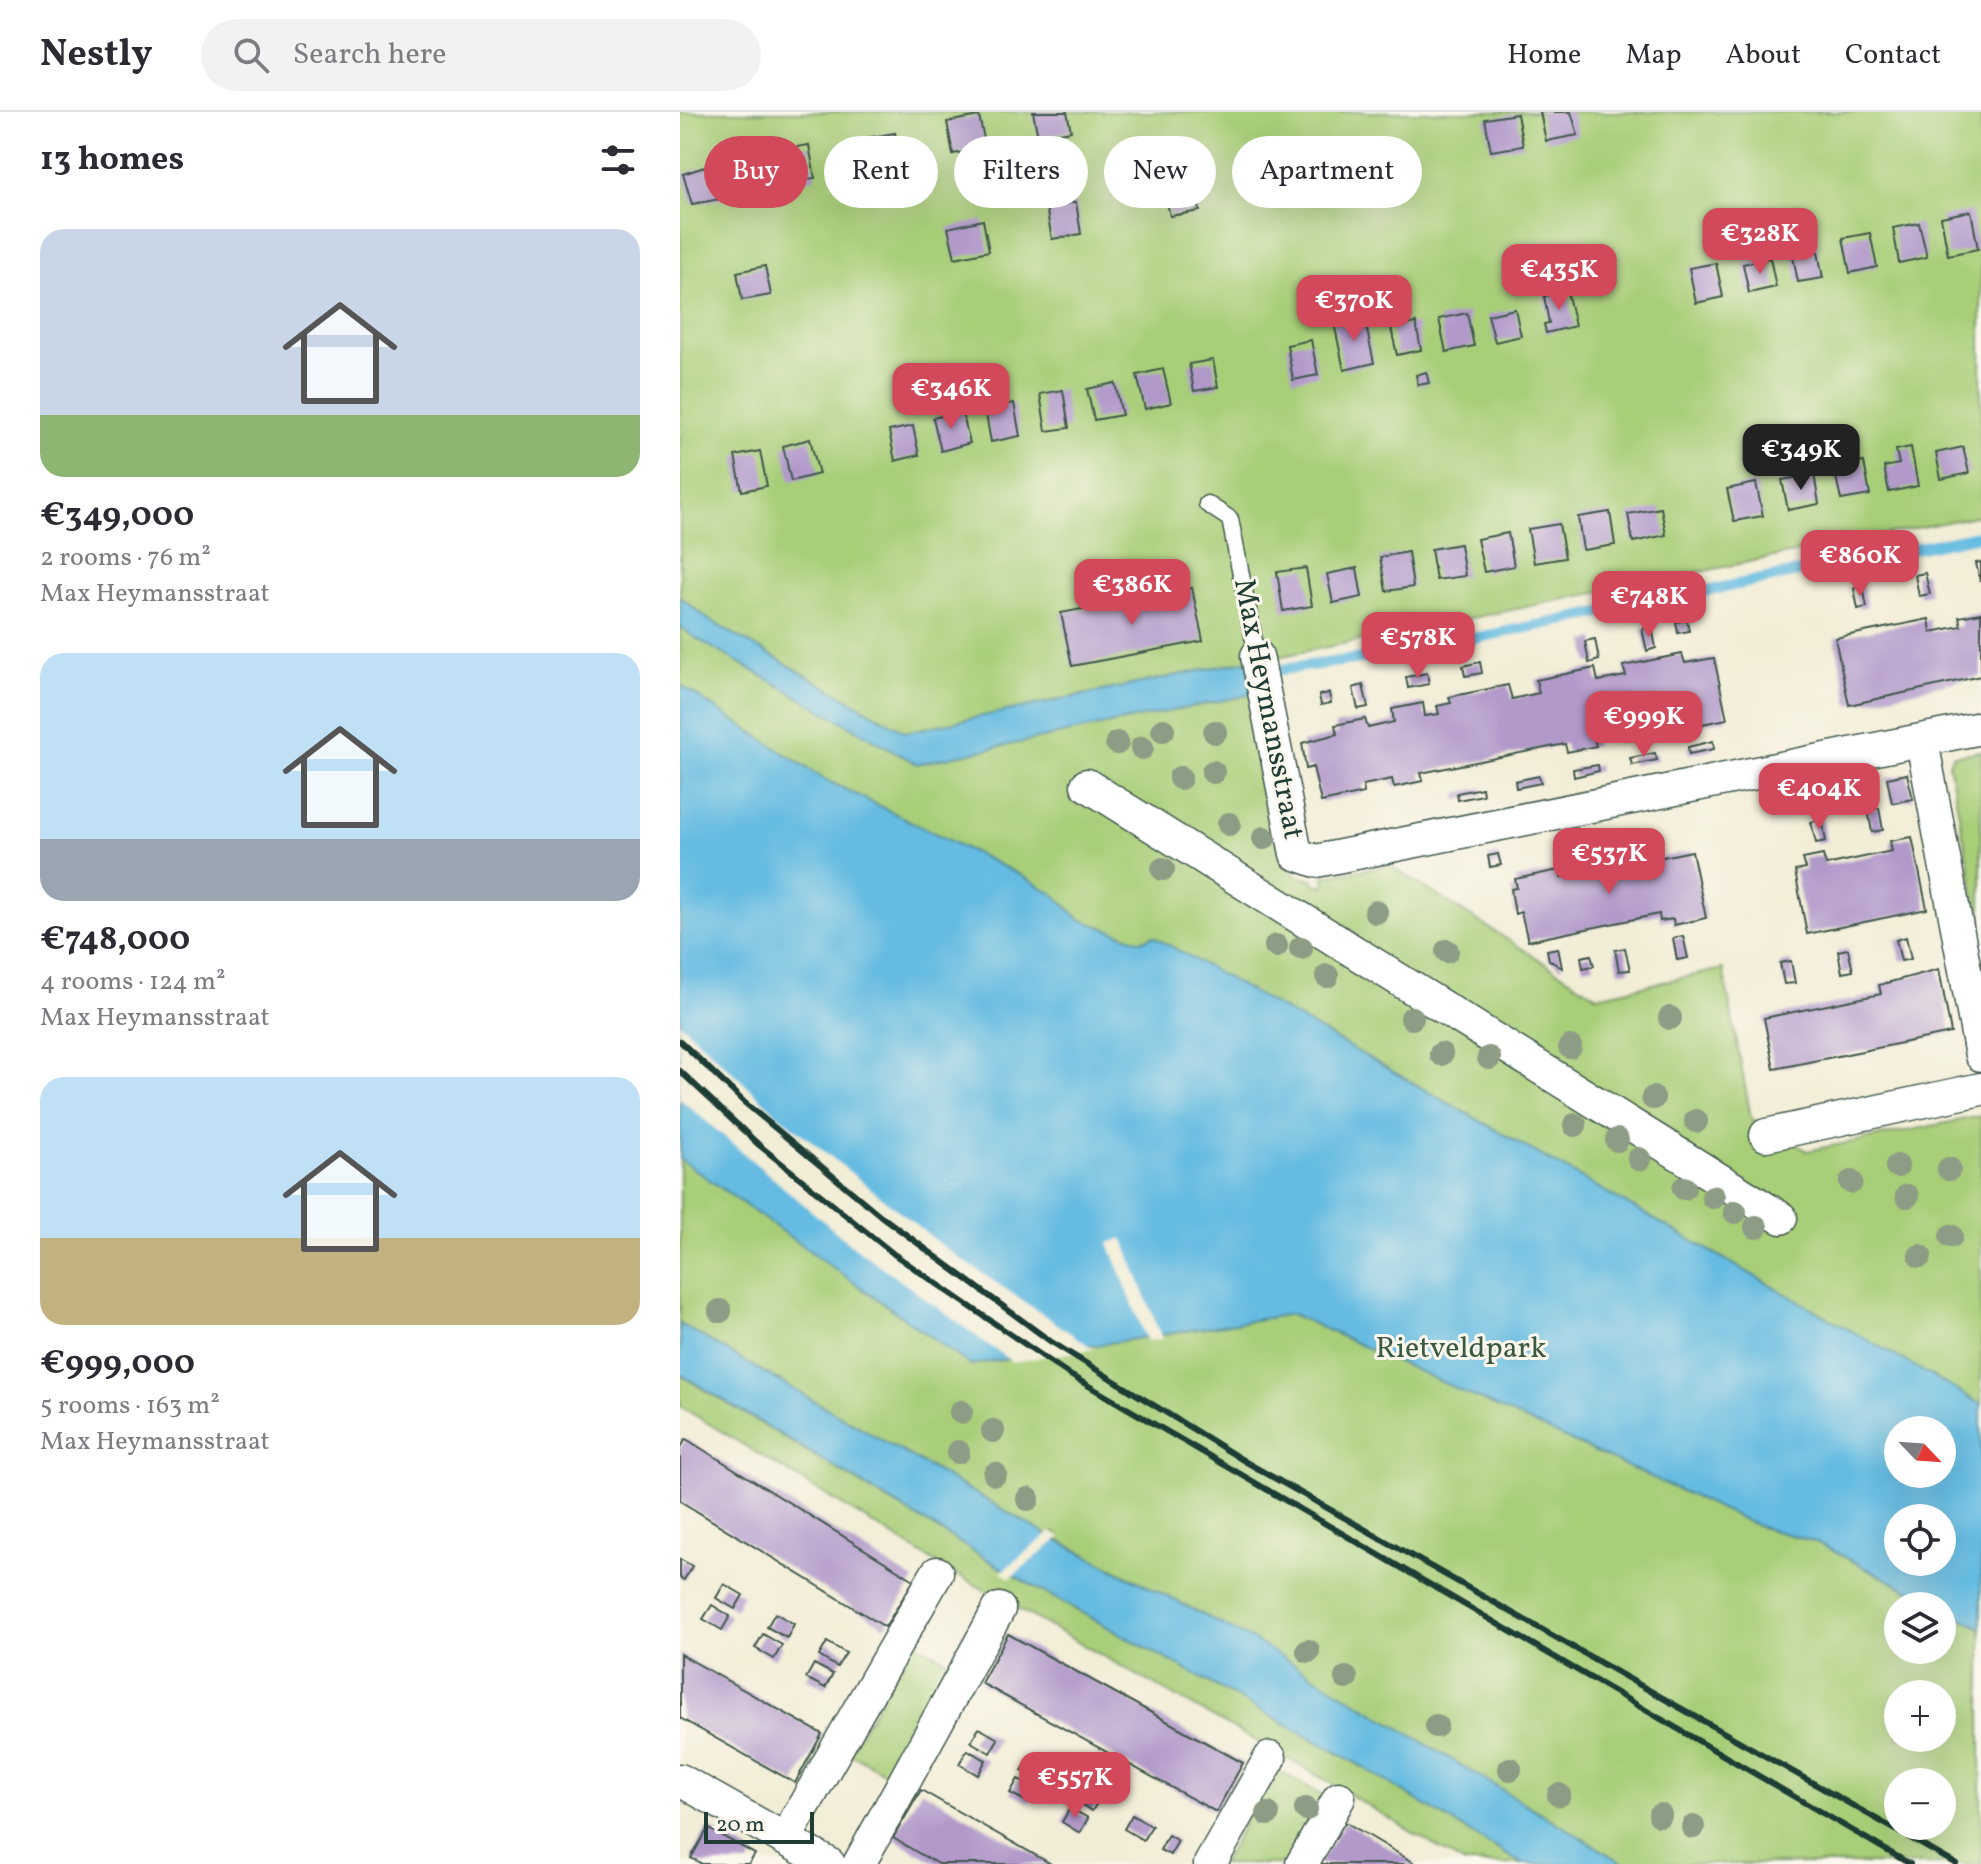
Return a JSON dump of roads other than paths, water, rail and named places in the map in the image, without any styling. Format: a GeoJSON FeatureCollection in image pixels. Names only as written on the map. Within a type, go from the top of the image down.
{"type":"FeatureCollection","features":[{"type":"Feature","properties":{"kind":"street","name":"Max Heymansstraat"},"geometry":{"type":"LineString","coordinates":[[1257,656],[1296,854],[1316,861],[1981,728]]}},
{"type":"Feature","properties":{"kind":"street"},"geometry":{"type":"LineString","coordinates":[[1922,741],[1981,1055]]}},
{"type":"Feature","properties":{"kind":"street"},"geometry":{"type":"LineString","coordinates":[[1087,785],[1781,1218]]}},
{"type":"Feature","properties":{"kind":"street"},"geometry":{"type":"LineString","coordinates":[[1766,1135],[1981,1089]]}},
{"type":"Feature","properties":{"kind":"street"},"geometry":{"type":"LineString","coordinates":[[785,1839],[937,1573]]}},
{"type":"Feature","properties":{"kind":"street"},"geometry":{"type":"LineString","coordinates":[[859,1864],[999,1609]]}},
{"type":"Feature","properties":{"kind":"street"},"geometry":{"type":"LineString","coordinates":[[1210,1864],[1270,1758]]}},
{"type":"Feature","properties":{"kind":"street"},"geometry":{"type":"LineString","coordinates":[[680,1780],[829,1864]]}},
{"type":"Feature","properties":{"kind":"street"},"geometry":{"type":"LineString","coordinates":[[1302,1864],[1339,1798]]}},
{"type":"Feature","properties":{"kind":"lane","name":"Max Heymansstraat"},"geometry":{"type":"LineString","coordinates":[[1207,504],[1230,519],[1257,656]]}},
{"type":"Feature","properties":{"kind":"water"},"geometry":{"type":"Polygon","coordinates":[[[680,597],[709,620],[906,732],[1265,657],[1273,690],[917,764],[692,636],[680,626],[680,597]]]}},
{"type":"Feature","properties":{"kind":"water"},"geometry":{"type":"Polygon","coordinates":[[[680,685],[824,779],[1018,874],[1055,895],[1079,919],[1141,941],[1153,936],[1981,1404],[1981,1628],[1956,1615],[1956,1592],[1912,1592],[1816,1542],[1760,1527],[1292,1314],[970,1365],[680,1159],[680,685]]]}},
{"type":"Feature","properties":{"kind":"water"},"geometry":{"type":"Polygon","coordinates":[[[680,1324],[1049,1536],[1257,1642],[1625,1864],[1522,1864],[1351,1760],[1018,1578],[680,1374],[680,1324]]]}},
{"type":"Feature","properties":{"kind":"waterway"},"geometry":{"type":"LineString","coordinates":[[1264,672],[1407,652],[1981,535]]}},
{"type":"Feature","properties":{"kind":"railway"},"geometry":{"type":"LineString","coordinates":[[680,1041],[745,1103],[881,1216],[1050,1341],[1246,1462],[1956,1864]]}},
{"type":"Feature","properties":{"kind":"railway"},"geometry":{"type":"LineString","coordinates":[[680,1071],[759,1145],[895,1255],[1070,1375],[1910,1864]]}},
{"type":"Feature","properties":{"kind":"park label","name":"Rietveldpark"},"geometry":{"type":"Point","coordinates":[1461,1349]}}]}
